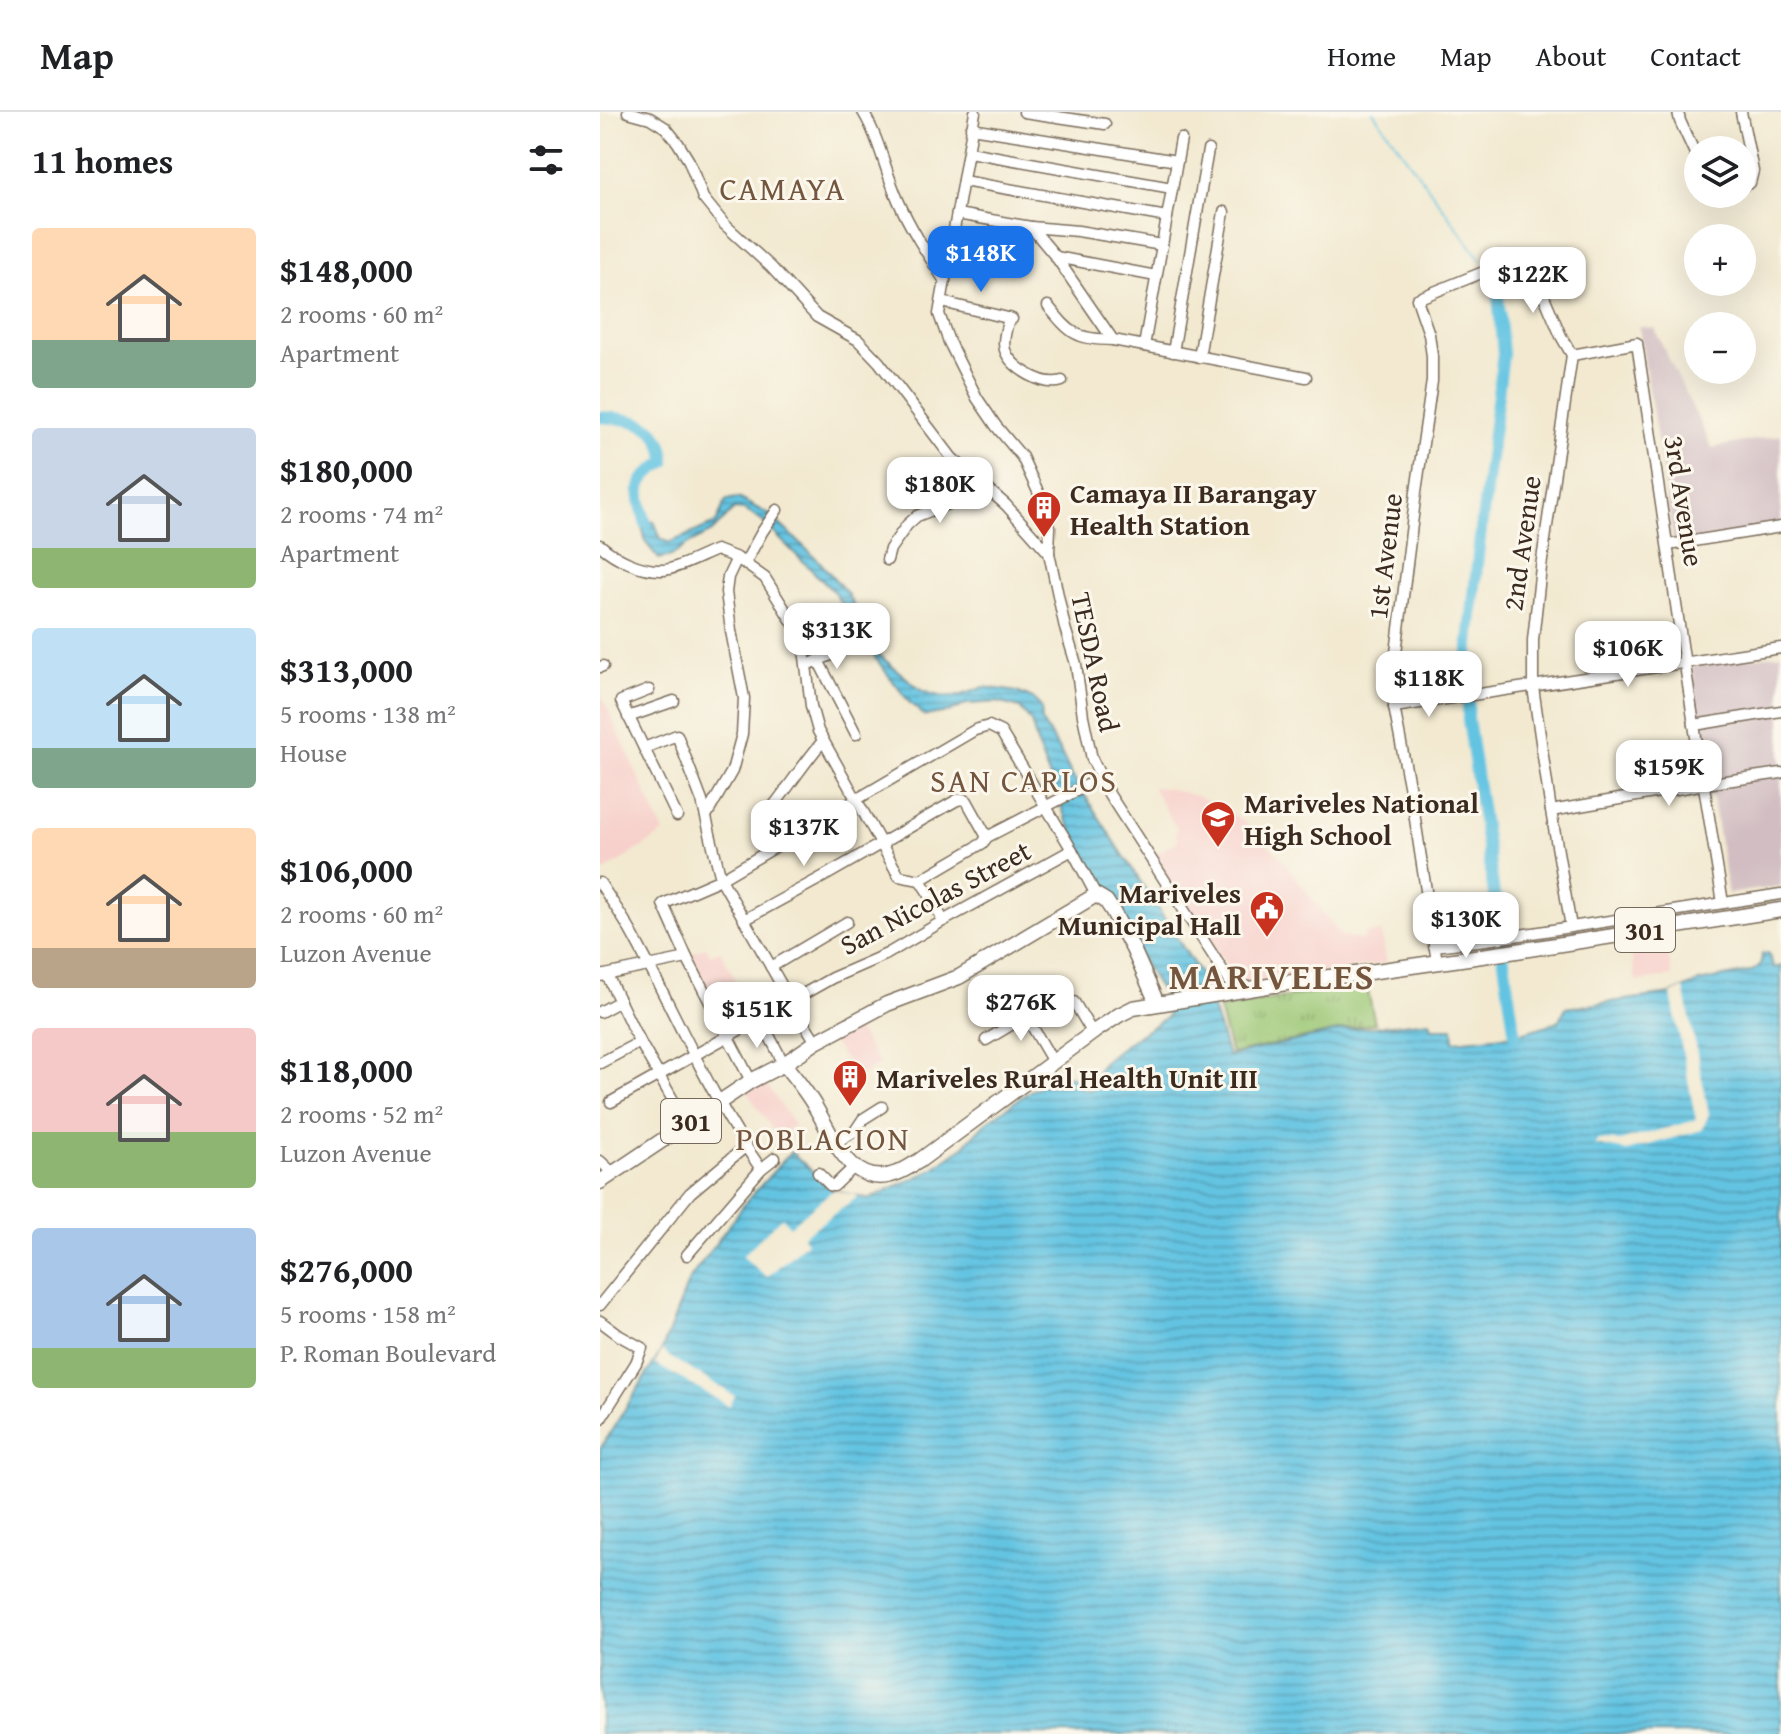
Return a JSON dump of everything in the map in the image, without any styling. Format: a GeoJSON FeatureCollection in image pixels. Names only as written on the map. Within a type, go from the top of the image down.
{"type":"FeatureCollection","features":[{"type":"Feature","properties":{"kind":"main road"},"geometry":{"type":"LineString","coordinates":[[854,1167],[835,1143],[815,1105],[784,1064],[816,1042],[887,1004],[959,977],[1096,895],[1106,901],[1112,910],[1162,1005]]}},
{"type":"Feature","properties":{"kind":"main road","name":"301"},"geometry":{"type":"LineString","coordinates":[[1218,998],[1236,991],[1437,962],[1502,946],[1781,910]]}},
{"type":"Feature","properties":{"kind":"main road","name":"301"},"geometry":{"type":"LineString","coordinates":[[854,1167],[867,1175],[898,1173],[919,1161],[1092,1032],[1133,1008],[1311,987],[1348,975]]}},
{"type":"Feature","properties":{"kind":"main road","name":"301"},"geometry":{"type":"LineString","coordinates":[[1053,1062],[1068,1058],[1122,1023],[1162,1005]]}},
{"type":"Feature","properties":{"kind":"main road","name":"301"},"geometry":{"type":"LineString","coordinates":[[606,1177],[751,1081],[784,1064]]}},
{"type":"Feature","properties":{"kind":"street"},"geometry":{"type":"LineString","coordinates":[[628,112],[650,118],[666,128],[689,161],[703,198],[724,224],[771,267],[817,317],[858,340],[879,362],[952,458],[1006,505],[1049,553]]}},
{"type":"Feature","properties":{"kind":"street"},"geometry":{"type":"LineString","coordinates":[[863,112],[884,158],[897,198],[945,281]]}},
{"type":"Feature","properties":{"kind":"street","name":"TESDA Road"},"geometry":{"type":"LineString","coordinates":[[975,112],[939,314],[949,342],[977,398],[1022,457],[1040,496],[1050,527],[1049,553],[1076,664],[1092,759],[1236,991]]}},
{"type":"Feature","properties":{"kind":"street"},"geometry":{"type":"LineString","coordinates":[[1024,112],[1105,124]]}},
{"type":"Feature","properties":{"kind":"street"},"geometry":{"type":"LineString","coordinates":[[1678,112],[1687,136]]}},
{"type":"Feature","properties":{"kind":"street"},"geometry":{"type":"LineString","coordinates":[[1741,112],[1746,136]]}},
{"type":"Feature","properties":{"kind":"street"},"geometry":{"type":"LineString","coordinates":[[971,128],[1177,161]]}},
{"type":"Feature","properties":{"kind":"street"},"geometry":{"type":"LineString","coordinates":[[1144,346],[1181,139]]}},
{"type":"Feature","properties":{"kind":"street"},"geometry":{"type":"LineString","coordinates":[[1173,352],[1208,150]]}},
{"type":"Feature","properties":{"kind":"street"},"geometry":{"type":"LineString","coordinates":[[969,152],[1172,188]]}},
{"type":"Feature","properties":{"kind":"street"},"geometry":{"type":"LineString","coordinates":[[963,181],[1167,217]]}},
{"type":"Feature","properties":{"kind":"street"},"geometry":{"type":"LineString","coordinates":[[1199,357],[1224,212]]}},
{"type":"Feature","properties":{"kind":"street"},"geometry":{"type":"LineString","coordinates":[[957,214],[1162,245]]}},
{"type":"Feature","properties":{"kind":"street"},"geometry":{"type":"LineString","coordinates":[[1031,227],[1056,257],[1113,340]]}},
{"type":"Feature","properties":{"kind":"street"},"geometry":{"type":"LineString","coordinates":[[1056,257],[1156,276]]}},
{"type":"Feature","properties":{"kind":"street","name":"1st Avenue"},"geometry":{"type":"LineString","coordinates":[[1437,962],[1394,707],[1396,653],[1432,381],[1429,334],[1417,299],[1518,258],[1525,259],[1572,355]]}},
{"type":"Feature","properties":{"kind":"street"},"geometry":{"type":"LineString","coordinates":[[942,302],[1010,318],[1004,342],[1005,351],[1011,359],[1043,382],[1062,381]]}},
{"type":"Feature","properties":{"kind":"street"},"geometry":{"type":"LineString","coordinates":[[1048,306],[1077,336],[1113,340],[1306,377]]}},
{"type":"Feature","properties":{"kind":"street","name":"3rd Avenue"},"geometry":{"type":"LineString","coordinates":[[1572,355],[1637,343],[1723,903]]}},
{"type":"Feature","properties":{"kind":"street","name":"2nd Avenue"},"geometry":{"type":"LineString","coordinates":[[1571,927],[1533,687],[1533,640],[1572,355]]}},
{"type":"Feature","properties":{"kind":"street"},"geometry":{"type":"LineString","coordinates":[[887,560],[890,549],[917,516],[988,488]]}},
{"type":"Feature","properties":{"kind":"street"},"geometry":{"type":"LineString","coordinates":[[706,816],[732,771],[742,734],[744,698],[731,631],[726,592],[728,577],[775,512]]}},
{"type":"Feature","properties":{"kind":"street"},"geometry":{"type":"LineString","coordinates":[[1668,545],[1781,527]]}},
{"type":"Feature","properties":{"kind":"street"},"geometry":{"type":"LineString","coordinates":[[600,545],[620,559],[665,571],[716,550],[741,560],[765,578],[800,634],[818,731],[899,876],[920,880],[983,843],[987,837],[1101,778]]}},
{"type":"Feature","properties":{"kind":"street"},"geometry":{"type":"LineString","coordinates":[[806,665],[852,644]]}},
{"type":"Feature","properties":{"kind":"street"},"geometry":{"type":"LineString","coordinates":[[1394,707],[1781,648]]}},
{"type":"Feature","properties":{"kind":"street"},"geometry":{"type":"LineString","coordinates":[[818,660],[856,734]]}},
{"type":"Feature","properties":{"kind":"street"},"geometry":{"type":"LineString","coordinates":[[649,690],[621,701],[677,816]]}},
{"type":"Feature","properties":{"kind":"street"},"geometry":{"type":"LineString","coordinates":[[628,717],[674,701]]}},
{"type":"Feature","properties":{"kind":"street"},"geometry":{"type":"LineString","coordinates":[[1694,725],[1781,711]]}},
{"type":"Feature","properties":{"kind":"street"},"geometry":{"type":"LineString","coordinates":[[751,1081],[687,958],[663,904],[721,879],[975,730],[989,726],[1001,732],[1096,895]]}},
{"type":"Feature","properties":{"kind":"street"},"geometry":{"type":"LineString","coordinates":[[644,748],[677,735],[706,816],[721,879],[816,1042]]}},
{"type":"Feature","properties":{"kind":"street"},"geometry":{"type":"LineString","coordinates":[[762,820],[823,741]]}},
{"type":"Feature","properties":{"kind":"street"},"geometry":{"type":"LineString","coordinates":[[1551,811],[1781,773]]}},
{"type":"Feature","properties":{"kind":"street"},"geometry":{"type":"LineString","coordinates":[[744,920],[957,800],[967,801],[987,837]]}},
{"type":"Feature","properties":{"kind":"street","name":"San Nicolas Street"},"geometry":{"type":"LineString","coordinates":[[611,1102],[832,978],[887,954],[1072,850]]}},
{"type":"Feature","properties":{"kind":"street"},"geometry":{"type":"LineString","coordinates":[[920,880],[943,921]]}},
{"type":"Feature","properties":{"kind":"street"},"geometry":{"type":"LineString","coordinates":[[600,883],[630,930],[718,1102],[761,1169]]}},
{"type":"Feature","properties":{"kind":"street"},"geometry":{"type":"LineString","coordinates":[[1434,946],[1502,946],[1571,927],[1781,894]]}},
{"type":"Feature","properties":{"kind":"street"},"geometry":{"type":"LineString","coordinates":[[1746,916],[1750,900]]}},
{"type":"Feature","properties":{"kind":"street"},"geometry":{"type":"LineString","coordinates":[[771,967],[847,922]]}},
{"type":"Feature","properties":{"kind":"street"},"geometry":{"type":"LineString","coordinates":[[686,1123],[604,975],[687,958]]}},
{"type":"Feature","properties":{"kind":"street"},"geometry":{"type":"LineString","coordinates":[[600,1012],[620,1001]]}},
{"type":"Feature","properties":{"kind":"street"},"geometry":{"type":"LineString","coordinates":[[1074,1002],[1092,1032]]}},
{"type":"Feature","properties":{"kind":"street"},"geometry":{"type":"LineString","coordinates":[[986,1040],[1026,1016],[1053,1062]]}},
{"type":"Feature","properties":{"kind":"street"},"geometry":{"type":"LineString","coordinates":[[761,1020],[784,1064]]}},
{"type":"Feature","properties":{"kind":"street"},"geometry":{"type":"LineString","coordinates":[[600,1063],[640,1042]]}},
{"type":"Feature","properties":{"kind":"street"},"geometry":{"type":"LineString","coordinates":[[835,1143],[855,1131],[863,1119],[882,1107]]}},
{"type":"Feature","properties":{"kind":"street"},"geometry":{"type":"LineString","coordinates":[[600,1305],[690,1193],[745,1147]]}},
{"type":"Feature","properties":{"kind":"street"},"geometry":{"type":"LineString","coordinates":[[687,1255],[761,1169],[775,1158]]}},
{"type":"Feature","properties":{"kind":"street"},"geometry":{"type":"LineString","coordinates":[[600,1161],[606,1177]]}},
{"type":"Feature","properties":{"kind":"street"},"geometry":{"type":"LineString","coordinates":[[818,1173],[834,1186],[854,1167]]}},
{"type":"Feature","properties":{"kind":"street"},"geometry":{"type":"LineString","coordinates":[[600,1321],[642,1348],[600,1420]]}},
{"type":"Feature","properties":{"kind":"shaded area"},"geometry":{"type":"Polygon","coordinates":[[[1639,327],[1654,328],[1712,448],[1781,435],[1781,526],[1674,543],[1639,327]]]}},
{"type":"Feature","properties":{"kind":"shaded area"},"geometry":{"type":"Polygon","coordinates":[[[1781,654],[1781,886],[1728,894],[1692,667],[1781,654]]]}},
{"type":"Feature","properties":{"kind":"shaded area"},"geometry":{"type":"Polygon","coordinates":[[[600,692],[664,833],[600,874],[600,692]]]}},
{"type":"Feature","properties":{"kind":"shaded area"},"geometry":{"type":"Polygon","coordinates":[[[1152,787],[1200,797],[1241,819],[1281,858],[1341,936],[1359,940],[1365,939],[1364,934],[1382,932],[1386,963],[1242,986],[1152,856],[1178,841],[1177,829],[1152,787]]]}},
{"type":"Feature","properties":{"kind":"shaded area"},"geometry":{"type":"Polygon","coordinates":[[[1666,941],[1672,976],[1636,982],[1630,946],[1666,941]]]}},
{"type":"Feature","properties":{"kind":"shaded area"},"geometry":{"type":"Polygon","coordinates":[[[706,947],[710,955],[720,951],[736,980],[709,994],[690,954],[706,947]]]}},
{"type":"Feature","properties":{"kind":"shaded area"},"geometry":{"type":"Polygon","coordinates":[[[855,1027],[879,1063],[857,1078],[831,1040],[855,1027]]]}},
{"type":"Feature","properties":{"kind":"shaded area"},"geometry":{"type":"Polygon","coordinates":[[[765,1082],[794,1125],[777,1136],[747,1092],[765,1082]]]}},
{"type":"Feature","properties":{"kind":"green space"},"geometry":{"type":"Polygon","coordinates":[[[1366,983],[1375,1023],[1231,1054],[1219,1009],[1366,983]]]}},
{"type":"Feature","properties":{"kind":"water"},"geometry":{"type":"Polygon","coordinates":[[[738,498],[770,515],[818,560],[847,593],[879,655],[922,691],[942,697],[959,696],[984,687],[1017,692],[1033,699],[1041,707],[1042,722],[1071,774],[1204,980],[1228,1056],[1344,1030],[1430,1021],[1432,1028],[1453,1028],[1454,1041],[1515,1035],[1558,1022],[1566,1008],[1671,994],[1699,982],[1750,972],[1759,965],[1762,954],[1768,953],[1774,968],[1781,966],[1781,1734],[600,1734],[600,1449],[662,1350],[689,1280],[746,1202],[791,1152],[833,1190],[869,1199],[928,1172],[962,1148],[985,1123],[1030,1091],[1063,1075],[1075,1078],[1083,1089],[1095,1088],[1096,1074],[1107,1059],[1168,1016],[1164,996],[1067,821],[1031,722],[1020,708],[997,702],[966,704],[953,711],[925,716],[910,703],[876,659],[835,593],[763,522],[745,510],[734,509],[712,532],[671,556],[659,559],[646,543],[642,525],[654,521],[661,539],[669,543],[716,523],[726,500],[738,498]]]}},
{"type":"Feature","properties":{"kind":"pier"},"geometry":{"type":"Polygon","coordinates":[[[1684,988],[1709,1114],[1702,1130],[1627,1151],[1595,1145],[1598,1140],[1620,1141],[1696,1120],[1671,994],[1684,988]]]}},
{"type":"Feature","properties":{"kind":"pier"},"geometry":{"type":"Polygon","coordinates":[[[833,1190],[859,1196],[803,1236],[807,1242],[767,1277],[742,1256],[782,1217],[790,1226],[833,1190]]]}},
{"type":"Feature","properties":{"kind":"pier"},"geometry":{"type":"Polygon","coordinates":[[[662,1350],[735,1396],[729,1406],[655,1364],[662,1350]]]}},
{"type":"Feature","properties":{"kind":"waterway"},"geometry":{"type":"LineString","coordinates":[[1373,112],[1481,260]]}},
{"type":"Feature","properties":{"kind":"waterway"},"geometry":{"type":"LineString","coordinates":[[1498,294],[1503,354],[1469,644],[1468,719],[1515,1035]]}},
{"type":"Feature","properties":{"kind":"waterway"},"geometry":{"type":"LineString","coordinates":[[600,417],[644,425],[659,438],[665,462],[647,475],[640,487],[646,524]]}},
{"type":"Feature","properties":{"kind":"place","name":"Camaya II Barangay Health Station"},"geometry":{"type":"Point","coordinates":[1044,539]}},
{"type":"Feature","properties":{"kind":"place","name":"Mariveles National High School"},"geometry":{"type":"Point","coordinates":[1218,849]}},
{"type":"Feature","properties":{"kind":"place","name":"Mariveles Municipal Hall"},"geometry":{"type":"Point","coordinates":[1267,939]}},
{"type":"Feature","properties":{"kind":"place","name":"Mariveles Rural Health Unit Ⅲ"},"geometry":{"type":"Point","coordinates":[850,1108]}},
{"type":"Feature","properties":{"kind":"district","name":"CAMAYA"},"geometry":{"type":"Point","coordinates":[783,188]}},
{"type":"Feature","properties":{"kind":"district","name":"SAN CARLOS"},"geometry":{"type":"Point","coordinates":[1024,780]}},
{"type":"Feature","properties":{"kind":"district","name":"MARIVELES"},"geometry":{"type":"Point","coordinates":[1272,975]}},
{"type":"Feature","properties":{"kind":"district","name":"POBLACION"},"geometry":{"type":"Point","coordinates":[823,1138]}}]}
